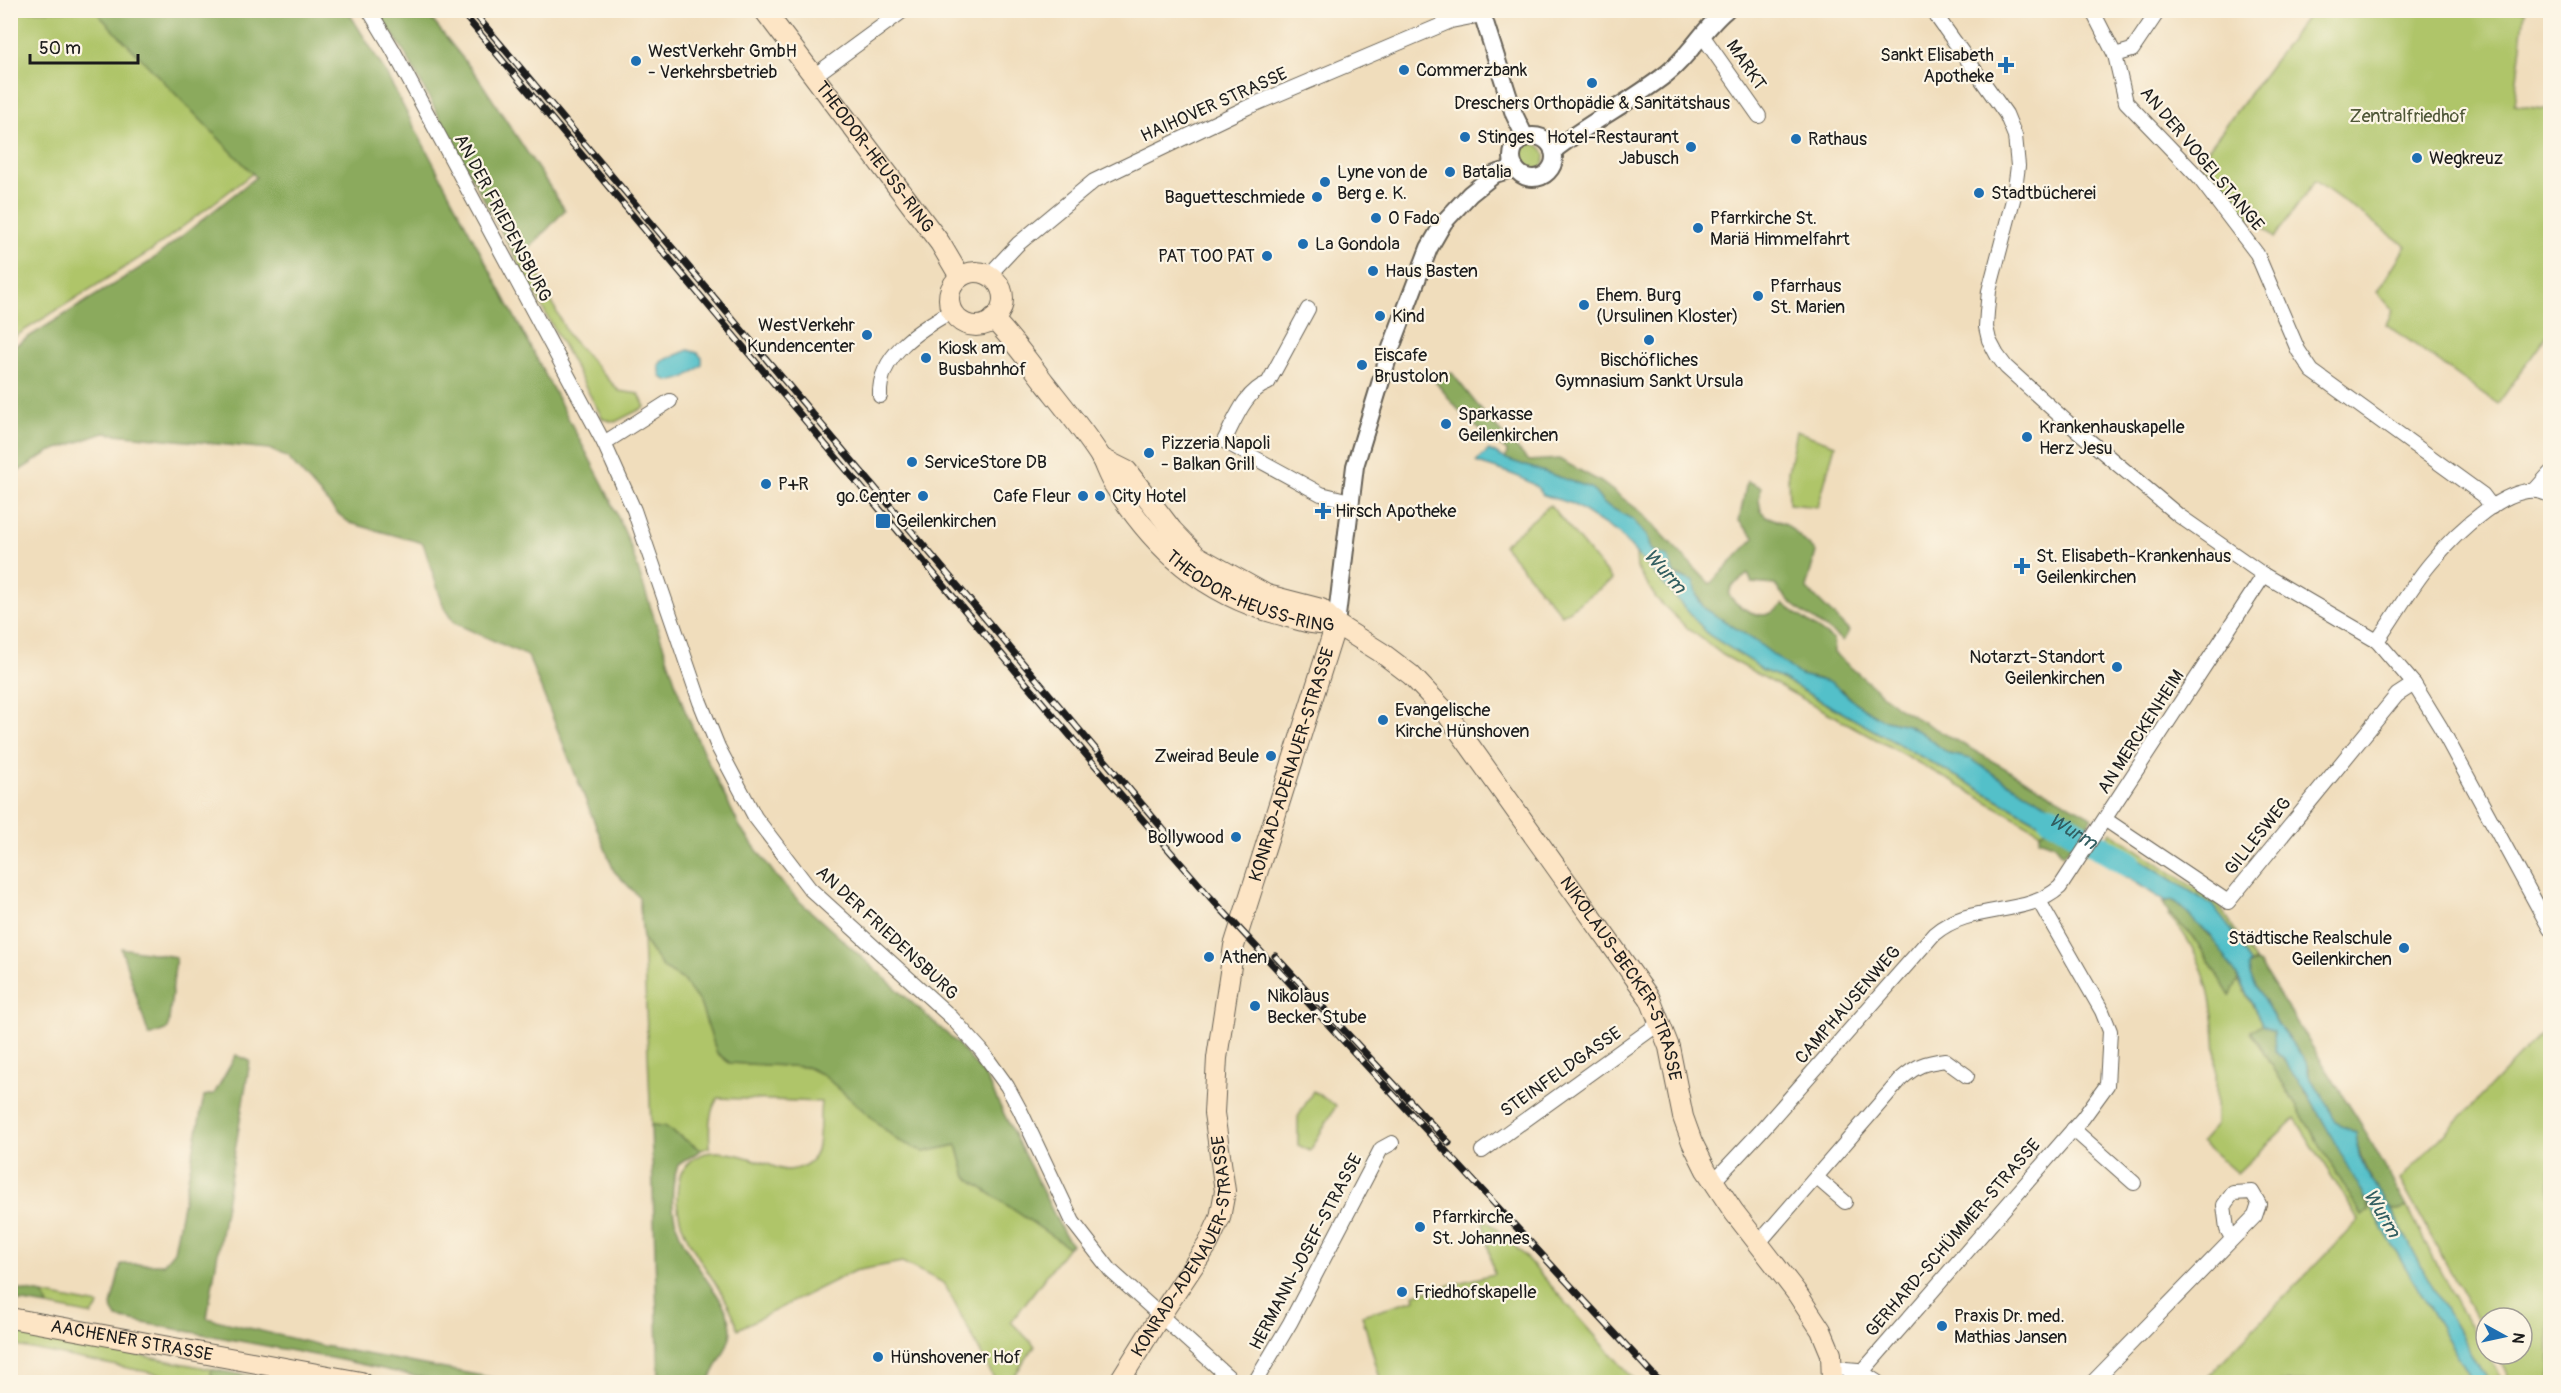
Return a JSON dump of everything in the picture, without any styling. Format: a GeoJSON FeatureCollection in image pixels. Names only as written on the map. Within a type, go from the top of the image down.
{"type":"FeatureCollection","features":[{"type":"Feature","properties":{"kind":"main road","name":"THEODOR-HEUSS-RING"},"geometry":{"type":"LineString","coordinates":[[764,10],[940,243],[960,277]]}},
{"type":"Feature","properties":{"kind":"main road"},"geometry":{"type":"LineString","coordinates":[[971,272],[989,275],[998,284],[1002,296],[1000,309],[993,319],[981,325],[961,321],[949,304],[951,289],[960,277],[971,272]]}},
{"type":"Feature","properties":{"kind":"main road","name":"THEODOR-HEUSS-RING"},"geometry":{"type":"LineString","coordinates":[[993,319],[1007,333],[1101,458],[1122,497],[1162,548],[1188,572],[1227,594],[1263,610],[1317,625],[1336,624]]}},
{"type":"Feature","properties":{"kind":"main road","name":"KONRAD-ADENAUER-STRASSE"},"geometry":{"type":"LineString","coordinates":[[1119,1383],[1208,1244],[1220,1218],[1225,1191],[1214,1113],[1217,1058],[1234,946],[1336,624]]}},
{"type":"Feature","properties":{"kind":"main road","name":"NIKOLAUS-BECKER-STRASSE"},"geometry":{"type":"LineString","coordinates":[[1336,624],[1382,653],[1411,675],[1444,711],[1650,999],[1669,1047],[1683,1117],[1692,1142],[1713,1182],[1757,1245],[1796,1292],[1821,1330],[1831,1354],[1833,1375]]}},
{"type":"Feature","properties":{"kind":"main road","name":"AACHENER STRASSE"},"geometry":{"type":"LineString","coordinates":[[10,1318],[361,1383]]}},
{"type":"Feature","properties":{"kind":"street","name":"AN DER FRIEDENSBURG"},"geometry":{"type":"LineString","coordinates":[[369,10],[393,50],[604,443],[634,510],[700,702],[718,747],[755,817],[810,889],[952,1018],[981,1050],[1007,1086],[1020,1110],[1073,1222],[1111,1271],[1234,1383]]}},
{"type":"Feature","properties":{"kind":"street"},"geometry":{"type":"LineString","coordinates":[[814,76],[904,10]]}},
{"type":"Feature","properties":{"kind":"street"},"geometry":{"type":"LineString","coordinates":[[1553,151],[1668,74],[1712,22],[1726,10]]}},
{"type":"Feature","properties":{"kind":"street"},"geometry":{"type":"LineString","coordinates":[[1932,10],[2006,114],[2015,136],[2018,166],[2014,196],[1989,291],[1986,327],[1989,340],[2006,367],[2149,492],[2264,576],[2377,641],[2414,684],[2441,728],[2550,928]]}},
{"type":"Feature","properties":{"kind":"street","name":"AN DER VOGELSTANGE"},"geometry":{"type":"LineString","coordinates":[[2092,10],[2115,56],[2126,102],[2200,179],[2258,254],[2298,350],[2312,371],[2482,495],[2492,507]]}},
{"type":"Feature","properties":{"kind":"street"},"geometry":{"type":"LineString","coordinates":[[2115,56],[2132,50],[2159,10]]}},
{"type":"Feature","properties":{"kind":"street"},"geometry":{"type":"LineString","coordinates":[[1481,13],[1514,114],[1525,137]]}},
{"type":"Feature","properties":{"kind":"street","name":"HAIHOVER STRASSE"},"geometry":{"type":"LineString","coordinates":[[989,275],[1018,244],[1094,181],[1248,107],[1451,21],[1481,13]]}},
{"type":"Feature","properties":{"kind":"street","name":"MARKT"},"geometry":{"type":"LineString","coordinates":[[1702,35],[1758,116]]}},
{"type":"Feature","properties":{"kind":"street"},"geometry":{"type":"LineString","coordinates":[[1525,137],[1539,137],[1550,145],[1553,151],[1554,157],[1550,168],[1541,176],[1529,177],[1515,168],[1513,150],[1525,137]]}},
{"type":"Feature","properties":{"kind":"street","name":"KONRAD-ADENAUER-STRASSE"},"geometry":{"type":"LineString","coordinates":[[1336,624],[1350,501],[1360,447],[1391,348],[1437,233],[1453,212],[1488,178],[1515,168]]}},
{"type":"Feature","properties":{"kind":"street"},"geometry":{"type":"LineString","coordinates":[[1308,309],[1268,383],[1257,387],[1249,396],[1224,441],[1321,494],[1350,501]]}},
{"type":"Feature","properties":{"kind":"street"},"geometry":{"type":"LineString","coordinates":[[880,396],[879,384],[884,368],[901,346],[928,325],[952,311]]}},
{"type":"Feature","properties":{"kind":"street"},"geometry":{"type":"LineString","coordinates":[[604,443],[670,401]]}},
{"type":"Feature","properties":{"kind":"street"},"geometry":{"type":"LineString","coordinates":[[2535,490],[2550,473]]}},
{"type":"Feature","properties":{"kind":"street"},"geometry":{"type":"LineString","coordinates":[[2377,641],[2429,565],[2456,536],[2507,496],[2535,490],[2550,496]]}},
{"type":"Feature","properties":{"kind":"street","name":"AN MERCKENHEIM"},"geometry":{"type":"LineString","coordinates":[[2039,901],[2060,887],[2084,853],[2264,576]]}},
{"type":"Feature","properties":{"kind":"street","name":"GILLESWEG"},"geometry":{"type":"LineString","coordinates":[[2104,823],[2228,902],[2397,695],[2414,684]]}},
{"type":"Feature","properties":{"kind":"street","name":"GERHARD-SCHÜMMER-STRASSE"},"geometry":{"type":"LineString","coordinates":[[1862,1372],[2104,1093],[2107,1085],[2110,1031],[2102,1011],[2039,901]]}},
{"type":"Feature","properties":{"kind":"street","name":"CAMPHAUSENWEG"},"geometry":{"type":"LineString","coordinates":[[1713,1182],[1945,924],[1965,916],[2039,901]]}},
{"type":"Feature","properties":{"kind":"street","name":"STEINFELDGASSE"},"geometry":{"type":"LineString","coordinates":[[1482,1151],[1661,1022]]}},
{"type":"Feature","properties":{"kind":"street"},"geometry":{"type":"LineString","coordinates":[[1757,1245],[1914,1068],[1923,1063],[1945,1060],[1967,1076]]}},
{"type":"Feature","properties":{"kind":"street"},"geometry":{"type":"LineString","coordinates":[[2073,1129],[2134,1183]]}},
{"type":"Feature","properties":{"kind":"street","name":"HERMANN-JOSEF-STRASSE"},"geometry":{"type":"LineString","coordinates":[[1256,1383],[1381,1149],[1392,1143]]}},
{"type":"Feature","properties":{"kind":"street"},"geometry":{"type":"LineString","coordinates":[[1817,1178],[1845,1202]]}},
{"type":"Feature","properties":{"kind":"street"},"geometry":{"type":"LineString","coordinates":[[2093,1383],[2232,1238]]}},
{"type":"Feature","properties":{"kind":"street"},"geometry":{"type":"LineString","coordinates":[[1833,1375],[1862,1372],[1877,1383]]}},
{"type":"Feature","properties":{"kind":"green space","name":"Zentralfriedhof"},"geometry":{"type":"Polygon","coordinates":[[[2312,10],[2525,11],[2514,105],[2550,110],[2550,331],[2498,404],[2386,324],[2393,310],[2377,292],[2406,246],[2315,181],[2274,238],[2254,216],[2249,218],[2200,160],[2312,10]]]}},
{"type":"Feature","properties":{"kind":"green space"},"geometry":{"type":"Polygon","coordinates":[[[11,11],[95,11],[257,170],[151,251],[11,339],[11,11]]]}},
{"type":"Feature","properties":{"kind":"green space"},"geometry":{"type":"Polygon","coordinates":[[[95,11],[348,11],[382,66],[604,486],[629,542],[684,708],[740,827],[776,876],[797,899],[957,1043],[985,1076],[1064,1234],[1072,1244],[1068,1247],[966,1177],[957,1145],[924,1152],[897,1140],[823,1075],[807,1067],[730,1063],[717,1053],[700,1003],[682,979],[663,968],[643,939],[639,897],[614,871],[528,656],[454,623],[444,608],[423,543],[350,523],[337,513],[288,458],[269,449],[104,433],[49,452],[11,476],[11,348],[148,263],[256,177],[95,11]]]}},
{"type":"Feature","properties":{"kind":"green space"},"geometry":{"type":"Polygon","coordinates":[[[377,11],[425,11],[477,76],[565,210],[527,251],[514,255],[402,48],[377,11]]]}},
{"type":"Feature","properties":{"kind":"green space"},"geometry":{"type":"Polygon","coordinates":[[[1532,144],[1541,148],[1545,157],[1541,166],[1532,170],[1523,166],[1519,157],[1523,148],[1532,144]]]}},
{"type":"Feature","properties":{"kind":"green space"},"geometry":{"type":"Polygon","coordinates":[[[527,251],[568,335],[619,391],[639,394],[645,407],[615,422],[603,419],[514,255],[527,251]]]}},
{"type":"Feature","properties":{"kind":"green space"},"geometry":{"type":"Polygon","coordinates":[[[1452,373],[1489,420],[1529,461],[1559,459],[1601,482],[1641,512],[1710,584],[1755,538],[1739,521],[1747,481],[1761,487],[1759,500],[1761,511],[1766,516],[1786,524],[1816,552],[1806,588],[1849,631],[1843,641],[1797,608],[1775,585],[1752,583],[1748,574],[1731,587],[1729,595],[1732,599],[1748,611],[1760,615],[1766,615],[1783,604],[1833,640],[1834,653],[1897,707],[2093,818],[2086,826],[1998,777],[1971,759],[1949,754],[1907,725],[1881,719],[1857,704],[1842,690],[1819,679],[1800,675],[1754,640],[1704,608],[1688,579],[1673,573],[1668,557],[1651,550],[1647,536],[1632,519],[1604,504],[1591,488],[1506,459],[1507,451],[1465,418],[1434,380],[1438,375],[1452,373]]]}},
{"type":"Feature","properties":{"kind":"green space"},"geometry":{"type":"Polygon","coordinates":[[[1796,431],[1835,445],[1818,507],[1789,504],[1788,472],[1796,431]]]}},
{"type":"Feature","properties":{"kind":"green space"},"geometry":{"type":"Polygon","coordinates":[[[1550,505],[1612,580],[1562,615],[1503,545],[1550,505]]]}},
{"type":"Feature","properties":{"kind":"green space"},"geometry":{"type":"Polygon","coordinates":[[[1636,553],[1709,635],[1754,663],[1761,670],[1775,675],[2048,828],[2040,832],[1723,655],[1685,626],[1656,598],[1637,568],[1636,553]]]}},
{"type":"Feature","properties":{"kind":"green space"},"geometry":{"type":"Polygon","coordinates":[[[2048,828],[2074,842],[2063,855],[2055,845],[2039,839],[2040,832],[2048,828]]]}},
{"type":"Feature","properties":{"kind":"green space"},"geometry":{"type":"Polygon","coordinates":[[[2111,832],[2217,903],[2256,962],[2251,964],[2235,935],[2212,905],[2107,838],[2111,832]]]}},
{"type":"Feature","properties":{"kind":"green space"},"geometry":{"type":"Polygon","coordinates":[[[2172,901],[2200,925],[2228,960],[2238,980],[2230,996],[2195,939],[2169,913],[2163,903],[2172,901]]]}},
{"type":"Feature","properties":{"kind":"green space"},"geometry":{"type":"Polygon","coordinates":[[[2169,913],[2195,939],[2230,996],[2238,980],[2263,1025],[2251,1031],[2302,1115],[2368,1211],[2369,1205],[2473,1382],[2202,1382],[2359,1220],[2295,1118],[2237,1173],[2201,1142],[2216,1125],[2213,1014],[2199,961],[2186,937],[2168,915],[2169,913]]]}},
{"type":"Feature","properties":{"kind":"green space"},"geometry":{"type":"Polygon","coordinates":[[[643,939],[663,968],[682,979],[700,1003],[717,1053],[729,1063],[807,1067],[823,1075],[924,1152],[957,1145],[966,1177],[1068,1247],[1011,1322],[1035,1346],[1010,1382],[996,1382],[944,1283],[902,1262],[854,1271],[738,1329],[731,1309],[697,1255],[680,1218],[677,1198],[681,1174],[698,1156],[716,1152],[747,1157],[784,1170],[804,1166],[814,1157],[818,1148],[821,1102],[718,1098],[711,1115],[710,1147],[701,1150],[664,1126],[651,1125],[643,939]]]}},
{"type":"Feature","properties":{"kind":"green space"},"geometry":{"type":"Polygon","coordinates":[[[121,948],[176,957],[168,1029],[149,1036],[121,948]]]}},
{"type":"Feature","properties":{"kind":"green space"},"geometry":{"type":"Polygon","coordinates":[[[2256,962],[2260,964],[2361,1124],[2407,1207],[2398,1210],[2391,1209],[2364,1164],[2356,1133],[2335,1122],[2329,1106],[2309,1076],[2309,1069],[2301,1055],[2278,1025],[2250,975],[2249,967],[2256,962]]]}},
{"type":"Feature","properties":{"kind":"green space"},"geometry":{"type":"Polygon","coordinates":[[[2263,1025],[2274,1030],[2275,1051],[2285,1060],[2304,1090],[2358,1184],[2368,1211],[2362,1216],[2251,1030],[2263,1025]]]}},
{"type":"Feature","properties":{"kind":"green space"},"geometry":{"type":"Polygon","coordinates":[[[2550,1027],[2550,1382],[2513,1382],[2503,1366],[2534,1366],[2534,1306],[2474,1306],[2474,1314],[2400,1180],[2550,1027]]]}},
{"type":"Feature","properties":{"kind":"green space"},"geometry":{"type":"Polygon","coordinates":[[[236,1055],[250,1061],[207,1318],[324,1346],[514,1382],[442,1382],[341,1360],[117,1318],[111,1306],[121,1264],[163,1264],[174,1251],[204,1096],[214,1094],[236,1055]]]}},
{"type":"Feature","properties":{"kind":"green space"},"geometry":{"type":"Polygon","coordinates":[[[1313,1091],[1336,1106],[1310,1151],[1298,1145],[1298,1117],[1313,1091]]]}},
{"type":"Feature","properties":{"kind":"green space"},"geometry":{"type":"Polygon","coordinates":[[[651,1125],[664,1126],[701,1150],[678,1165],[673,1184],[672,1201],[674,1216],[685,1245],[723,1304],[731,1325],[728,1343],[709,1382],[659,1382],[651,1125]]]}},
{"type":"Feature","properties":{"kind":"green space"},"geometry":{"type":"Polygon","coordinates":[[[2407,1207],[2474,1333],[2474,1358],[2434,1290],[2391,1209],[2398,1210],[2407,1207]]]}},
{"type":"Feature","properties":{"kind":"green space"},"geometry":{"type":"Polygon","coordinates":[[[1482,1216],[1522,1253],[1636,1382],[1381,1382],[1362,1315],[1415,1299],[1414,1294],[1494,1274],[1482,1216]]]}},
{"type":"Feature","properties":{"kind":"green space"},"geometry":{"type":"Polygon","coordinates":[[[10,1288],[43,1294],[48,1306],[11,1300],[10,1288]]]}},
{"type":"Feature","properties":{"kind":"green space"},"geometry":{"type":"Polygon","coordinates":[[[43,1294],[99,1305],[92,1315],[48,1306],[43,1294]]]}},
{"type":"Feature","properties":{"kind":"green space"},"geometry":{"type":"Polygon","coordinates":[[[10,1331],[211,1369],[212,1382],[198,1382],[11,1345],[10,1331]]]}},
{"type":"Feature","properties":{"kind":"green space"},"geometry":{"type":"Polygon","coordinates":[[[2479,1366],[2494,1366],[2503,1382],[2488,1382],[2479,1366]]]}},
{"type":"Feature","properties":{"kind":"green space"},"geometry":{"type":"Polygon","coordinates":[[[211,1369],[279,1382],[212,1382],[211,1369]]]}},
{"type":"Feature","properties":{"kind":"water"},"geometry":{"type":"Polygon","coordinates":[[[688,350],[698,353],[702,358],[702,365],[677,380],[671,381],[661,377],[659,365],[662,361],[688,350]]]}},
{"type":"Feature","properties":{"kind":"water"},"geometry":{"type":"Polygon","coordinates":[[[1489,450],[1506,459],[1591,488],[1604,504],[1632,519],[1647,536],[1651,550],[1668,557],[1675,576],[1693,581],[1697,597],[1704,608],[1754,640],[1800,675],[1832,683],[1857,704],[1881,719],[1907,725],[1949,754],[1971,759],[1998,777],[2086,826],[2074,842],[1775,675],[1761,670],[1754,663],[1709,635],[1619,534],[1573,504],[1543,495],[1539,489],[1523,479],[1476,462],[1489,450]]]}},
{"type":"Feature","properties":{"kind":"water"},"geometry":{"type":"Polygon","coordinates":[[[2107,838],[2212,905],[2235,935],[2251,964],[2250,975],[2278,1025],[2306,1061],[2309,1076],[2329,1106],[2335,1122],[2356,1133],[2359,1155],[2365,1170],[2391,1209],[2434,1290],[2474,1358],[2474,1366],[2479,1366],[2488,1382],[2473,1382],[2369,1205],[2307,1092],[2290,1070],[2285,1059],[2275,1051],[2274,1031],[2263,1025],[2235,972],[2209,933],[2197,924],[2181,906],[2172,901],[2166,902],[2094,856],[2107,838]]]}},
{"type":"Feature","properties":{"kind":"waterway","name":"Wurm"},"geometry":{"type":"LineString","coordinates":[[2050,817],[2129,864]]}},
{"type":"Feature","properties":{"kind":"railway"},"geometry":{"type":"LineString","coordinates":[[460,10],[1088,757],[1210,897],[1660,1382]]}},
{"type":"Feature","properties":{"kind":"railway"},"geometry":{"type":"LineString","coordinates":[[475,14],[1168,835]]}},
{"type":"Feature","properties":{"kind":"railway"},"geometry":{"type":"LineString","coordinates":[[1275,956],[1449,1143]]}},
{"type":"Feature","properties":{"kind":"place","name":"WestVerkehr GmbH - Verkehrsbetrieb"},"geometry":{"type":"Point","coordinates":[636,61]}},
{"type":"Feature","properties":{"kind":"place","name":"Sankt Elisabeth Apotheke"},"geometry":{"type":"Point","coordinates":[2006,65]}},
{"type":"Feature","properties":{"kind":"place","name":"Commerzbank"},"geometry":{"type":"Point","coordinates":[1404,70]}},
{"type":"Feature","properties":{"kind":"place","name":"Dreschers Orthopädie & Sanitätshaus"},"geometry":{"type":"Point","coordinates":[1592,83]}},
{"type":"Feature","properties":{"kind":"place","name":"Stinges"},"geometry":{"type":"Point","coordinates":[1465,137]}},
{"type":"Feature","properties":{"kind":"place","name":"Rathaus"},"geometry":{"type":"Point","coordinates":[1796,139]}},
{"type":"Feature","properties":{"kind":"place","name":"Hotel-Restaurant Jabusch"},"geometry":{"type":"Point","coordinates":[1691,147]}},
{"type":"Feature","properties":{"kind":"place","name":"Wegkreuz"},"geometry":{"type":"Point","coordinates":[2417,158]}},
{"type":"Feature","properties":{"kind":"place","name":"Batalia"},"geometry":{"type":"Point","coordinates":[1450,172]}},
{"type":"Feature","properties":{"kind":"place","name":"Lyne von de Berg e. K."},"geometry":{"type":"Point","coordinates":[1325,182]}},
{"type":"Feature","properties":{"kind":"place","name":"Stadtbücherei"},"geometry":{"type":"Point","coordinates":[1979,193]}},
{"type":"Feature","properties":{"kind":"place","name":"Baguetteschmiede"},"geometry":{"type":"Point","coordinates":[1317,197]}},
{"type":"Feature","properties":{"kind":"place","name":"O Fado"},"geometry":{"type":"Point","coordinates":[1376,218]}},
{"type":"Feature","properties":{"kind":"place","name":"Pfarrkirche St. Mariä Himmelfahrt"},"geometry":{"type":"Point","coordinates":[1698,228]}},
{"type":"Feature","properties":{"kind":"place","name":"La Gondola"},"geometry":{"type":"Point","coordinates":[1303,244]}},
{"type":"Feature","properties":{"kind":"place","name":"PAT TOO PAT"},"geometry":{"type":"Point","coordinates":[1267,256]}},
{"type":"Feature","properties":{"kind":"place","name":"Haus Basten"},"geometry":{"type":"Point","coordinates":[1373,271]}},
{"type":"Feature","properties":{"kind":"place","name":"Pfarrhaus St. Marien"},"geometry":{"type":"Point","coordinates":[1758,296]}},
{"type":"Feature","properties":{"kind":"place","name":"Ehem. Burg (Ursulinen Kloster)"},"geometry":{"type":"Point","coordinates":[1584,305]}},
{"type":"Feature","properties":{"kind":"place","name":"Kind"},"geometry":{"type":"Point","coordinates":[1380,316]}},
{"type":"Feature","properties":{"kind":"place","name":"WestVerkehr Kundencenter"},"geometry":{"type":"Point","coordinates":[867,335]}},
{"type":"Feature","properties":{"kind":"place","name":"Bischöfliches Gymnasium Sankt Ursula"},"geometry":{"type":"Point","coordinates":[1649,340]}},
{"type":"Feature","properties":{"kind":"place","name":"Kiosk am Busbahnhof"},"geometry":{"type":"Point","coordinates":[926,358]}},
{"type":"Feature","properties":{"kind":"place","name":"Eiscafe Brustolon"},"geometry":{"type":"Point","coordinates":[1362,365]}},
{"type":"Feature","properties":{"kind":"place","name":"Sparkasse Geilenkirchen"},"geometry":{"type":"Point","coordinates":[1446,424]}},
{"type":"Feature","properties":{"kind":"place","name":"Krankenhauskapelle Herz Jesu"},"geometry":{"type":"Point","coordinates":[2027,437]}},
{"type":"Feature","properties":{"kind":"place","name":"Pizzeria Napoli - Balkan Grill"},"geometry":{"type":"Point","coordinates":[1149,453]}},
{"type":"Feature","properties":{"kind":"place","name":"ServiceStore DB"},"geometry":{"type":"Point","coordinates":[912,462]}},
{"type":"Feature","properties":{"kind":"place","name":"P+R"},"geometry":{"type":"Point","coordinates":[766,484]}},
{"type":"Feature","properties":{"kind":"place","name":"go.Center"},"geometry":{"type":"Point","coordinates":[923,496]}},
{"type":"Feature","properties":{"kind":"place","name":"Cafe Fleur"},"geometry":{"type":"Point","coordinates":[1083,496]}},
{"type":"Feature","properties":{"kind":"place","name":"City Hotel"},"geometry":{"type":"Point","coordinates":[1100,496]}},
{"type":"Feature","properties":{"kind":"place","name":"Hirsch Apotheke"},"geometry":{"type":"Point","coordinates":[1323,511]}},
{"type":"Feature","properties":{"kind":"place","name":"Geilenkirchen"},"geometry":{"type":"Point","coordinates":[883,521]}},
{"type":"Feature","properties":{"kind":"place","name":"St. Elisabeth-Krankenhaus Geilenkirchen"},"geometry":{"type":"Point","coordinates":[2022,566]}},
{"type":"Feature","properties":{"kind":"place","name":"Notarzt-Standort Geilenkirchen"},"geometry":{"type":"Point","coordinates":[2117,667]}},
{"type":"Feature","properties":{"kind":"place","name":"Evangelische Kirche Hünshoven"},"geometry":{"type":"Point","coordinates":[1383,720]}},
{"type":"Feature","properties":{"kind":"place","name":"Zweirad Beule"},"geometry":{"type":"Point","coordinates":[1271,756]}},
{"type":"Feature","properties":{"kind":"place","name":"Bollywood"},"geometry":{"type":"Point","coordinates":[1236,837]}},
{"type":"Feature","properties":{"kind":"place","name":"Städtische Realschule Geilenkirchen"},"geometry":{"type":"Point","coordinates":[2404,948]}},
{"type":"Feature","properties":{"kind":"place","name":"Athen"},"geometry":{"type":"Point","coordinates":[1209,957]}},
{"type":"Feature","properties":{"kind":"place","name":"Nikolaus Becker Stube"},"geometry":{"type":"Point","coordinates":[1255,1006]}},
{"type":"Feature","properties":{"kind":"place","name":"Pfarrkirche St. Johannes"},"geometry":{"type":"Point","coordinates":[1420,1227]}},
{"type":"Feature","properties":{"kind":"place","name":"Friedhofskapelle"},"geometry":{"type":"Point","coordinates":[1402,1292]}},
{"type":"Feature","properties":{"kind":"place","name":"Praxis Dr. med. Mathias Jansen"},"geometry":{"type":"Point","coordinates":[1942,1326]}},
{"type":"Feature","properties":{"kind":"place","name":"Hünshovener Hof"},"geometry":{"type":"Point","coordinates":[878,1357]}}]}
